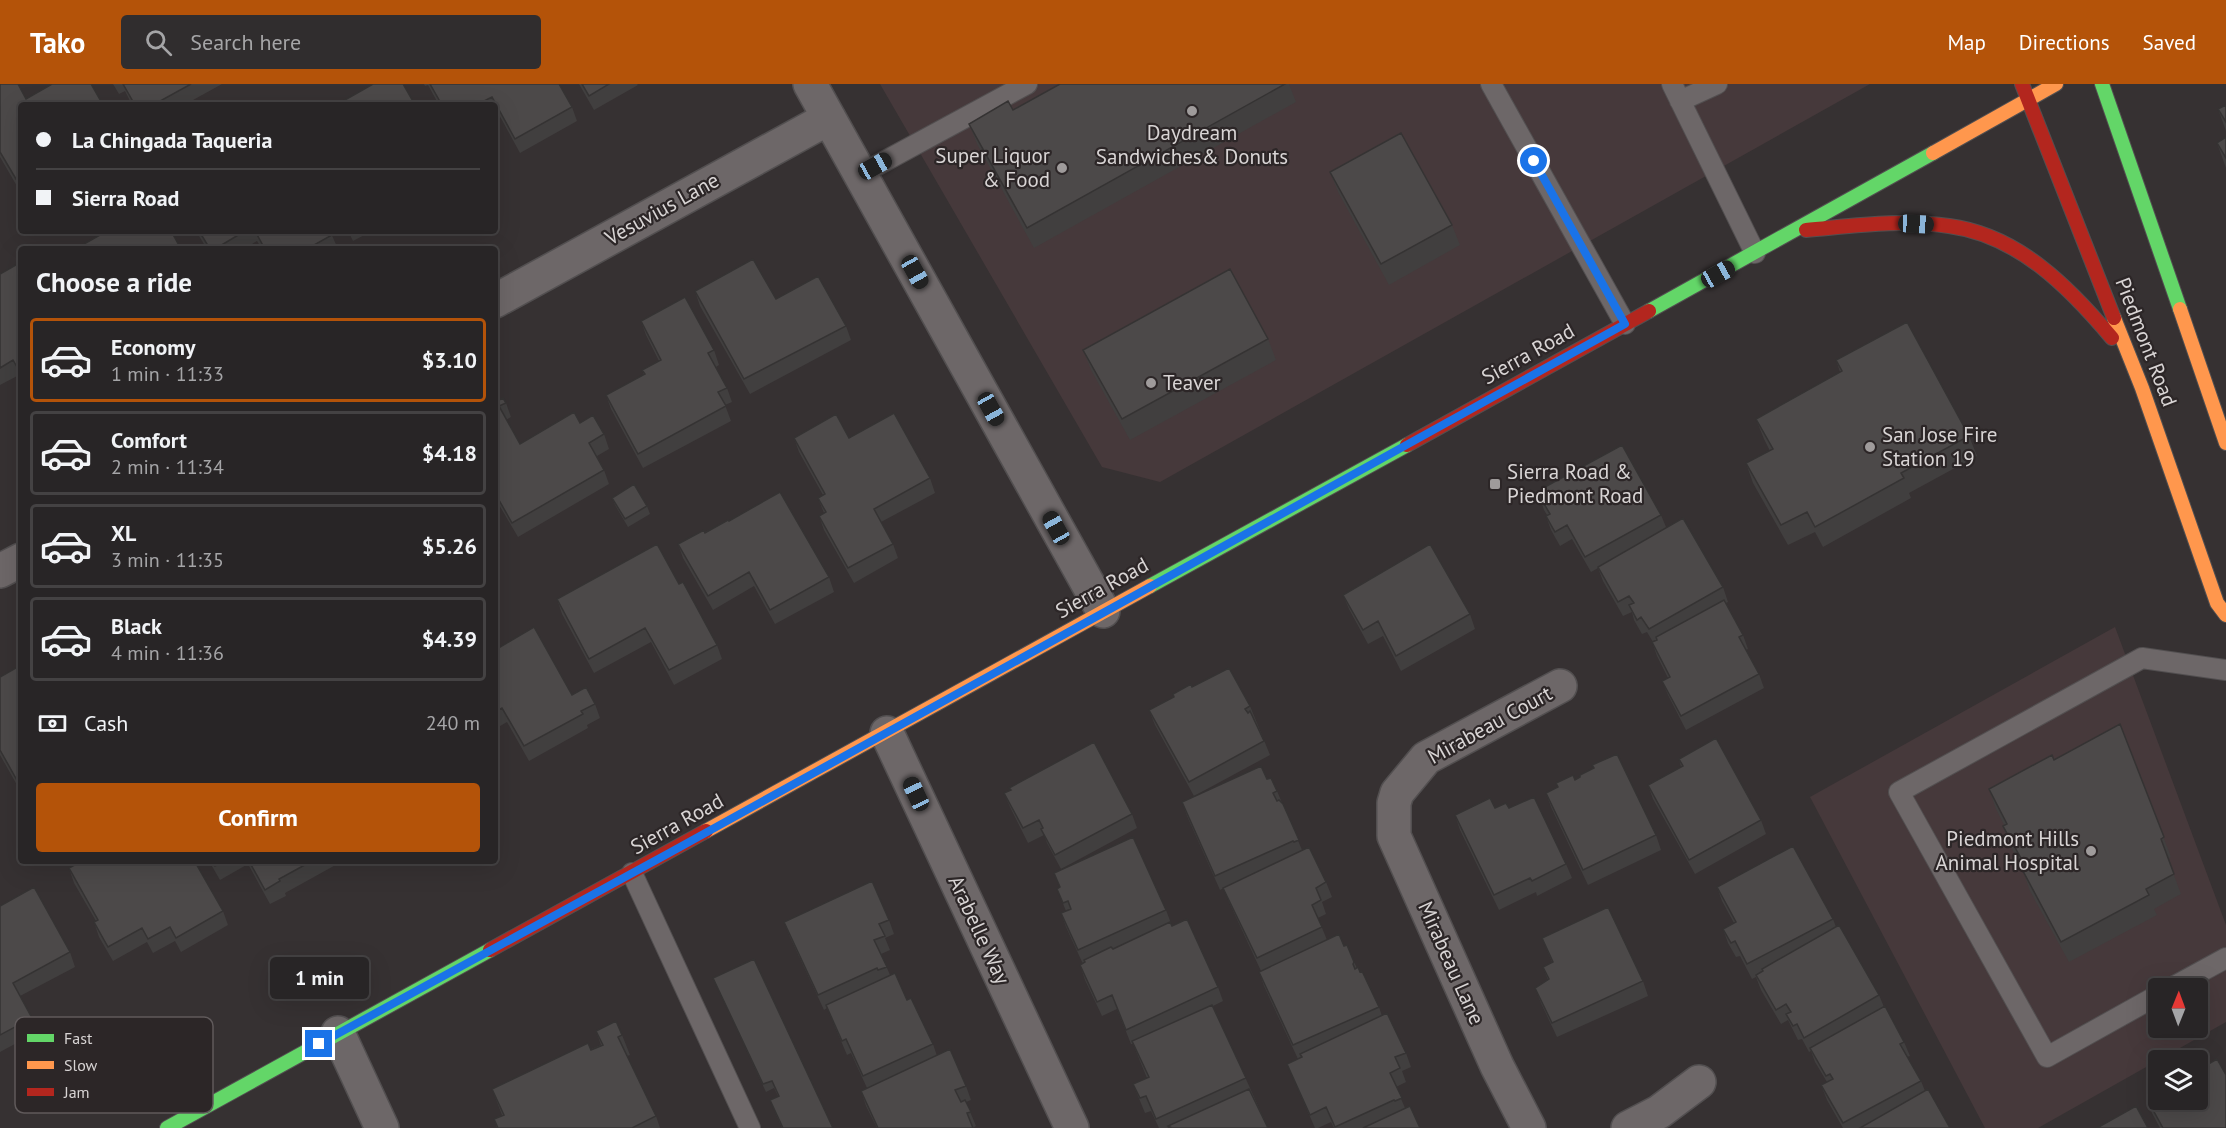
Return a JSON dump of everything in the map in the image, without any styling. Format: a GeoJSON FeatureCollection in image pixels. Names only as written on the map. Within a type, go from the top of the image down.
{"type":"FeatureCollection","features":[{"type":"Feature","properties":{"kind":"street"},"geometry":{"type":"LineString","coordinates":[[810,84],[1103,611]]}},
{"type":"Feature","properties":{"kind":"street","name":"Piedmont Road"},"geometry":{"type":"LineString","coordinates":[[2022,84],[2132,362],[2217,603],[2226,615]]}},
{"type":"Feature","properties":{"kind":"street","name":"Sierra Road"},"geometry":{"type":"LineString","coordinates":[[213,1103],[1795,231],[2027,98],[2056,84]]}},
{"type":"Feature","properties":{"kind":"street","name":"Piedmont Road"},"geometry":{"type":"LineString","coordinates":[[2102,84],[2226,443]]}},
{"type":"Feature","properties":{"kind":"street","name":"Vesuvius Lane"},"geometry":{"type":"LineString","coordinates":[[498,299],[829,118]]}},
{"type":"Feature","properties":{"kind":"street"},"geometry":{"type":"LineString","coordinates":[[1795,231],[1898,223],[1952,226],[1992,237],[2036,261],[2084,304],[2132,362]]}},
{"type":"Feature","properties":{"kind":"street"},"geometry":{"type":"LineString","coordinates":[[0,571],[18,562]]}},
{"type":"Feature","properties":{"kind":"street","name":"Mirabeau Court"},"geometry":{"type":"LineString","coordinates":[[1397,792],[1426,758],[1560,686]]}},
{"type":"Feature","properties":{"kind":"street","name":"Arabelle Way"},"geometry":{"type":"LineString","coordinates":[[887,732],[1072,1128]]}},
{"type":"Feature","properties":{"kind":"street","name":"Mirabeau Lane"},"geometry":{"type":"LineString","coordinates":[[1397,792],[1394,803],[1394,837],[1497,1066],[1529,1128]]}},
{"type":"Feature","properties":{"kind":"street"},"geometry":{"type":"LineString","coordinates":[[338,1034],[382,1128]]}},
{"type":"Feature","properties":{"kind":"street"},"geometry":{"type":"LineString","coordinates":[[1628,1128],[1659,1112],[1699,1082]]}},
{"type":"Feature","properties":{"kind":"street","name":"Sierra Road"},"geometry":{"type":"LineString","coordinates":[[167,1128],[194,1113]]}},
{"type":"Feature","properties":{"kind":"lane"},"geometry":{"type":"LineString","coordinates":[[861,174],[1027,84]]}},
{"type":"Feature","properties":{"kind":"lane"},"geometry":{"type":"LineString","coordinates":[[1491,84],[1625,324]]}},
{"type":"Feature","properties":{"kind":"lane"},"geometry":{"type":"LineString","coordinates":[[1717,84],[1676,92],[1755,253]]}},
{"type":"Feature","properties":{"kind":"lane"},"geometry":{"type":"LineString","coordinates":[[2148,1001],[2047,1057],[1899,792],[2142,658],[2226,670]]}},
{"type":"Feature","properties":{"kind":"lane"},"geometry":{"type":"LineString","coordinates":[[632,873],[750,1128]]}},
{"type":"Feature","properties":{"kind":"lane"},"geometry":{"type":"LineString","coordinates":[[2189,978],[2226,958]]}},
{"type":"Feature","properties":{"kind":"shaded area"},"geometry":{"type":"Polygon","coordinates":[[[880,84],[1870,84],[1160,482],[1102,467],[880,84]]]}},
{"type":"Feature","properties":{"kind":"shaded area"},"geometry":{"type":"Polygon","coordinates":[[[2115,627],[2226,925],[2226,1022],[2208,1032],[2208,978],[2148,978],[2148,1038],[2198,1038],[2176,1050],[2148,1050],[2148,1066],[2038,1128],[1985,1128],[1810,797],[2115,627]]]}},
{"type":"Feature","properties":{"kind":"building"},"geometry":{"type":"Polygon","coordinates":[[[0,84],[18,84],[26,99],[52,84],[91,84],[101,102],[18,102],[18,178],[16,179],[0,152],[0,84]]]}},
{"type":"Feature","properties":{"kind":"building"},"geometry":{"type":"Polygon","coordinates":[[[123,84],[191,84],[158,102],[133,102],[123,84]]]}},
{"type":"Feature","properties":{"kind":"building"},"geometry":{"type":"Polygon","coordinates":[[[373,84],[403,84],[413,102],[341,102],[373,84]]]}},
{"type":"Feature","properties":{"kind":"building"},"geometry":{"type":"Polygon","coordinates":[[[430,84],[559,84],[572,107],[515,139],[498,108],[498,102],[495,102],[492,97],[482,102],[440,102],[430,84]]]}},
{"type":"Feature","properties":{"kind":"building"},"geometry":{"type":"Polygon","coordinates":[[[582,84],[609,84],[589,96],[582,84]]]}},
{"type":"Feature","properties":{"kind":"building"},"geometry":{"type":"Polygon","coordinates":[[[1060,84],[1285,84],[1027,228],[969,124],[1008,101],[1013,110],[1060,84]]]}},
{"type":"Feature","properties":{"kind":"building"},"geometry":{"type":"Polygon","coordinates":[[[2226,105],[2226,122],[2218,109],[2226,105]]]}},
{"type":"Feature","properties":{"kind":"building"},"geometry":{"type":"Polygon","coordinates":[[[1401,133],[1452,225],[1381,264],[1330,172],[1401,133]]]}},
{"type":"Feature","properties":{"kind":"building"},"geometry":{"type":"Polygon","coordinates":[[[2226,137],[2226,158],[2217,143],[2226,137]]]}},
{"type":"Feature","properties":{"kind":"building"},"geometry":{"type":"Polygon","coordinates":[[[102,234],[173,234],[179,246],[80,246],[102,234]]]}},
{"type":"Feature","properties":{"kind":"building"},"geometry":{"type":"Polygon","coordinates":[[[201,234],[240,234],[220,246],[208,246],[201,234]]]}},
{"type":"Feature","properties":{"kind":"building"},"geometry":{"type":"Polygon","coordinates":[[[257,234],[332,235],[312,246],[263,246],[257,234]]]}},
{"type":"Feature","properties":{"kind":"building"},"geometry":{"type":"Polygon","coordinates":[[[753,259],[776,299],[818,276],[846,326],[744,379],[695,291],[753,259]]]}},
{"type":"Feature","properties":{"kind":"building"},"geometry":{"type":"Polygon","coordinates":[[[18,264],[18,369],[13,360],[0,368],[0,274],[18,264]]]}},
{"type":"Feature","properties":{"kind":"building"},"geometry":{"type":"Polygon","coordinates":[[[1230,269],[1268,339],[1122,419],[1083,350],[1230,269]]]}},
{"type":"Feature","properties":{"kind":"building"},"geometry":{"type":"Polygon","coordinates":[[[685,297],[714,350],[708,353],[727,388],[718,392],[726,406],[638,454],[606,395],[645,374],[642,370],[661,360],[641,321],[685,297]]]}},
{"type":"Feature","properties":{"kind":"building","name":"San Jose Fire Station 19"},"geometry":{"type":"Polygon","coordinates":[[[1907,322],[1969,436],[1901,473],[1904,478],[1815,527],[1807,512],[1781,525],[1746,463],[1773,449],[1756,419],[1842,371],[1836,360],[1907,322]]]}},
{"type":"Feature","properties":{"kind":"building"},"geometry":{"type":"Polygon","coordinates":[[[503,398],[506,403],[499,406],[520,444],[574,412],[580,423],[593,415],[604,434],[589,443],[604,470],[512,523],[498,498],[498,400],[503,398]]]}},
{"type":"Feature","properties":{"kind":"building"},"geometry":{"type":"Polygon","coordinates":[[[894,413],[930,478],[874,509],[893,544],[848,568],[819,516],[826,512],[818,498],[825,494],[794,438],[836,414],[849,438],[894,413]]]}},
{"type":"Feature","properties":{"kind":"building"},"geometry":{"type":"Polygon","coordinates":[[[1622,445],[1661,515],[1585,557],[1567,525],[1555,532],[1546,516],[1550,514],[1539,495],[1545,492],[1543,488],[1622,445]]]}},
{"type":"Feature","properties":{"kind":"building"},"geometry":{"type":"Polygon","coordinates":[[[634,484],[647,506],[625,519],[612,498],[634,484]]]}},
{"type":"Feature","properties":{"kind":"building"},"geometry":{"type":"Polygon","coordinates":[[[780,492],[829,577],[770,610],[749,572],[708,596],[678,544],[704,530],[705,533],[729,521],[780,492]]]}},
{"type":"Feature","properties":{"kind":"building"},"geometry":{"type":"Polygon","coordinates":[[[1683,518],[1723,587],[1649,629],[1641,617],[1637,620],[1629,605],[1634,603],[1629,596],[1618,602],[1598,567],[1683,518]]]}},
{"type":"Feature","properties":{"kind":"building"},"geometry":{"type":"Polygon","coordinates":[[[657,544],[679,584],[683,582],[717,645],[669,670],[645,628],[589,659],[557,599],[657,544]]]}},
{"type":"Feature","properties":{"kind":"building"},"geometry":{"type":"Polygon","coordinates":[[[1430,544],[1470,614],[1396,656],[1378,621],[1363,630],[1343,595],[1430,544]]]}},
{"type":"Feature","properties":{"kind":"building"},"geometry":{"type":"Polygon","coordinates":[[[1724,600],[1743,635],[1739,637],[1759,674],[1681,716],[1662,681],[1670,677],[1652,642],[1657,640],[1656,637],[1724,600]]]}},
{"type":"Feature","properties":{"kind":"building"},"geometry":{"type":"Polygon","coordinates":[[[534,627],[572,695],[586,687],[595,704],[581,711],[583,714],[524,746],[502,708],[498,710],[498,648],[534,627]]]}},
{"type":"Feature","properties":{"kind":"building"},"geometry":{"type":"Polygon","coordinates":[[[18,667],[18,782],[0,750],[0,677],[18,667]]]}},
{"type":"Feature","properties":{"kind":"building"},"geometry":{"type":"Polygon","coordinates":[[[1229,668],[1250,706],[1245,709],[1248,713],[1250,711],[1264,741],[1189,782],[1149,710],[1174,697],[1173,694],[1191,684],[1192,687],[1229,668]]]}},
{"type":"Feature","properties":{"kind":"building","name":"Piedmont Hills Animal Hospital"},"geometry":{"type":"Polygon","coordinates":[[[2120,724],[2164,837],[2161,839],[2174,874],[2146,889],[2149,895],[2061,942],[2023,871],[2027,869],[2003,826],[2007,824],[1989,789],[2052,755],[2054,760],[2120,724]]]}},
{"type":"Feature","properties":{"kind":"building"},"geometry":{"type":"Polygon","coordinates":[[[1716,738],[1761,820],[1689,860],[1648,785],[1683,766],[1679,759],[1716,738]]]}},
{"type":"Feature","properties":{"kind":"building"},"geometry":{"type":"Polygon","coordinates":[[[1094,742],[1132,814],[1055,855],[1041,829],[1043,828],[1039,820],[1023,828],[1004,793],[1011,790],[1009,788],[1094,742]]]}},
{"type":"Feature","properties":{"kind":"building"},"geometry":{"type":"Polygon","coordinates":[[[1617,754],[1656,835],[1583,870],[1546,793],[1558,787],[1556,783],[1573,775],[1575,780],[1594,768],[1592,765],[1617,754]]]}},
{"type":"Feature","properties":{"kind":"building"},"geometry":{"type":"Polygon","coordinates":[[[1261,766],[1267,779],[1271,778],[1277,791],[1273,793],[1277,801],[1283,804],[1299,840],[1215,876],[1182,802],[1261,766]]]}},
{"type":"Feature","properties":{"kind":"building"},"geometry":{"type":"Polygon","coordinates":[[[1534,797],[1566,864],[1532,881],[1530,878],[1494,895],[1455,815],[1490,798],[1495,808],[1506,803],[1509,808],[1534,797]]]}},
{"type":"Feature","properties":{"kind":"building"},"geometry":{"type":"Polygon","coordinates":[[[1133,837],[1166,910],[1078,950],[1061,913],[1071,909],[1068,901],[1063,903],[1054,873],[1133,837]]]}},
{"type":"Feature","properties":{"kind":"building"},"geometry":{"type":"Polygon","coordinates":[[[1793,846],[1833,919],[1747,964],[1735,941],[1731,943],[1723,929],[1736,922],[1717,887],[1793,846]]]}},
{"type":"Feature","properties":{"kind":"building"},"geometry":{"type":"Polygon","coordinates":[[[1309,847],[1326,882],[1316,888],[1321,900],[1312,905],[1322,927],[1257,958],[1223,888],[1309,847]]]}},
{"type":"Feature","properties":{"kind":"building"},"geometry":{"type":"Polygon","coordinates":[[[76,864],[196,864],[223,911],[176,938],[170,927],[148,939],[142,928],[108,947],[94,922],[98,920],[69,868],[76,864]]]}},
{"type":"Feature","properties":{"kind":"building"},"geometry":{"type":"Polygon","coordinates":[[[251,864],[306,864],[279,879],[280,881],[265,890],[251,864]]]}},
{"type":"Feature","properties":{"kind":"building"},"geometry":{"type":"Polygon","coordinates":[[[872,881],[889,920],[879,924],[885,936],[874,940],[887,967],[878,970],[877,968],[818,995],[784,922],[872,881]]]}},
{"type":"Feature","properties":{"kind":"building"},"geometry":{"type":"Polygon","coordinates":[[[34,887],[70,952],[13,983],[31,1017],[15,1017],[15,1027],[0,1035],[0,906],[34,887]]]}},
{"type":"Feature","properties":{"kind":"building"},"geometry":{"type":"Polygon","coordinates":[[[1608,907],[1643,981],[1552,1023],[1535,988],[1549,979],[1543,967],[1553,962],[1542,938],[1608,907]]]}},
{"type":"Feature","properties":{"kind":"building"},"geometry":{"type":"Polygon","coordinates":[[[1187,919],[1218,987],[1126,1030],[1112,995],[1097,1002],[1080,965],[1085,962],[1084,960],[1111,947],[1113,949],[1170,922],[1172,926],[1187,919]]]}},
{"type":"Feature","properties":{"kind":"building"},"geometry":{"type":"Polygon","coordinates":[[[1839,925],[1879,995],[1804,1038],[1797,1024],[1793,1026],[1786,1014],[1791,1012],[1786,1004],[1776,1010],[1756,975],[1763,971],[1762,969],[1839,925]]]}},
{"type":"Feature","properties":{"kind":"building"},"geometry":{"type":"Polygon","coordinates":[[[1339,934],[1344,946],[1347,945],[1355,969],[1358,967],[1360,972],[1362,971],[1379,1007],[1293,1045],[1259,972],[1339,934]]]}},
{"type":"Feature","properties":{"kind":"building"},"geometry":{"type":"Polygon","coordinates":[[[754,959],[833,1128],[783,1128],[770,1100],[779,1096],[772,1081],[763,1084],[713,978],[754,959]]]}},
{"type":"Feature","properties":{"kind":"building"},"geometry":{"type":"Polygon","coordinates":[[[895,973],[907,1000],[911,998],[933,1044],[863,1076],[846,1039],[842,1041],[826,1005],[895,973]]]}},
{"type":"Feature","properties":{"kind":"building"},"geometry":{"type":"Polygon","coordinates":[[[1212,1005],[1246,1078],[1156,1119],[1146,1096],[1140,1098],[1133,1084],[1149,1077],[1132,1041],[1212,1005]]]}},
{"type":"Feature","properties":{"kind":"building"},"geometry":{"type":"Polygon","coordinates":[[[1885,1006],[1904,1042],[1900,1044],[1921,1081],[1843,1123],[1821,1085],[1833,1079],[1830,1074],[1826,1076],[1810,1048],[1885,1006]]]}},
{"type":"Feature","properties":{"kind":"building"},"geometry":{"type":"Polygon","coordinates":[[[1387,1013],[1406,1053],[1395,1057],[1400,1068],[1390,1073],[1402,1098],[1335,1127],[1326,1107],[1310,1115],[1287,1064],[1302,1057],[1300,1054],[1387,1013]]]}},
{"type":"Feature","properties":{"kind":"building"},"geometry":{"type":"Polygon","coordinates":[[[616,1021],[622,1035],[618,1037],[656,1116],[632,1128],[498,1128],[494,1119],[504,1115],[492,1089],[588,1043],[591,1050],[603,1045],[596,1031],[616,1021]]]}},
{"type":"Feature","properties":{"kind":"building"},"geometry":{"type":"Polygon","coordinates":[[[950,1049],[966,1086],[955,1090],[961,1102],[965,1100],[971,1112],[967,1113],[973,1128],[878,1128],[861,1091],[950,1049]]]}},
{"type":"Feature","properties":{"kind":"building"},"geometry":{"type":"Polygon","coordinates":[[[2217,1059],[2226,1075],[2226,1128],[2163,1128],[2153,1110],[2208,1110],[2208,1064],[2217,1059]]]}},
{"type":"Feature","properties":{"kind":"building"},"geometry":{"type":"Polygon","coordinates":[[[1249,1089],[1268,1128],[1168,1128],[1170,1127],[1168,1126],[1249,1089]]]}},
{"type":"Feature","properties":{"kind":"building"},"geometry":{"type":"Polygon","coordinates":[[[1928,1089],[1950,1128],[1860,1128],[1928,1089]]]}},
{"type":"Feature","properties":{"kind":"building"},"geometry":{"type":"Polygon","coordinates":[[[1410,1106],[1420,1128],[1363,1128],[1410,1106]]]}},
{"type":"Feature","properties":{"kind":"building"},"geometry":{"type":"Polygon","coordinates":[[[2136,1106],[2148,1128],[2097,1128],[2136,1106]]]}},
{"type":"Feature","properties":{"kind":"traffic: fast"},"geometry":{"type":"LineString","coordinates":[[2102,84],[2180,309]]}},
{"type":"Feature","properties":{"kind":"traffic: fast"},"geometry":{"type":"LineString","coordinates":[[1649,311],[1933,153]]}},
{"type":"Feature","properties":{"kind":"traffic: fast"},"geometry":{"type":"LineString","coordinates":[[1150,586],[1407,445]]}},
{"type":"Feature","properties":{"kind":"traffic: fast"},"geometry":{"type":"LineString","coordinates":[[213,1103],[490,950]]}},
{"type":"Feature","properties":{"kind":"traffic: fast"},"geometry":{"type":"LineString","coordinates":[[167,1128],[194,1113]]}},
{"type":"Feature","properties":{"kind":"traffic: slow"},"geometry":{"type":"LineString","coordinates":[[1933,153],[2056,84]]}},
{"type":"Feature","properties":{"kind":"traffic: slow"},"geometry":{"type":"LineString","coordinates":[[2180,309],[2226,443]]}},
{"type":"Feature","properties":{"kind":"traffic: slow"},"geometry":{"type":"LineString","coordinates":[[2114,318],[2142,388],[2217,603],[2226,615]]}},
{"type":"Feature","properties":{"kind":"traffic: slow"},"geometry":{"type":"LineString","coordinates":[[706,831],[1150,586]]}},
{"type":"Feature","properties":{"kind":"traffic: jam"},"geometry":{"type":"LineString","coordinates":[[2022,84],[2114,318]]}},
{"type":"Feature","properties":{"kind":"traffic: jam"},"geometry":{"type":"LineString","coordinates":[[1806,230],[1913,223],[1974,231],[1998,240],[2040,266],[2078,300],[2112,338]]}},
{"type":"Feature","properties":{"kind":"traffic: jam"},"geometry":{"type":"LineString","coordinates":[[1407,445],[1649,311]]}},
{"type":"Feature","properties":{"kind":"traffic: jam"},"geometry":{"type":"LineString","coordinates":[[490,950],[706,831]]}},
{"type":"Feature","properties":{"kind":"place","name":"Daydream Sandwiches& Donuts"},"geometry":{"type":"Point","coordinates":[1192,111]}},
{"type":"Feature","properties":{"kind":"place","name":"Super Liquor & Food"},"geometry":{"type":"Point","coordinates":[1062,168]}},
{"type":"Feature","properties":{"kind":"place","name":"Teaver"},"geometry":{"type":"Point","coordinates":[1151,383]}},
{"type":"Feature","properties":{"kind":"place","name":"San Jose Fire Station 19"},"geometry":{"type":"Point","coordinates":[1870,447]}},
{"type":"Feature","properties":{"kind":"place","name":"Sierra Road & Piedmont Road"},"geometry":{"type":"Point","coordinates":[1495,484]}},
{"type":"Feature","properties":{"kind":"place","name":"Piedmont Hills Animal Hospital"},"geometry":{"type":"Point","coordinates":[2091,851]}},
{"type":"Feature","properties":{"kind":"route"},"geometry":{"type":"LineString","coordinates":[[319,1044],[671,852],[1625,324],[1534,161]]}}]}
